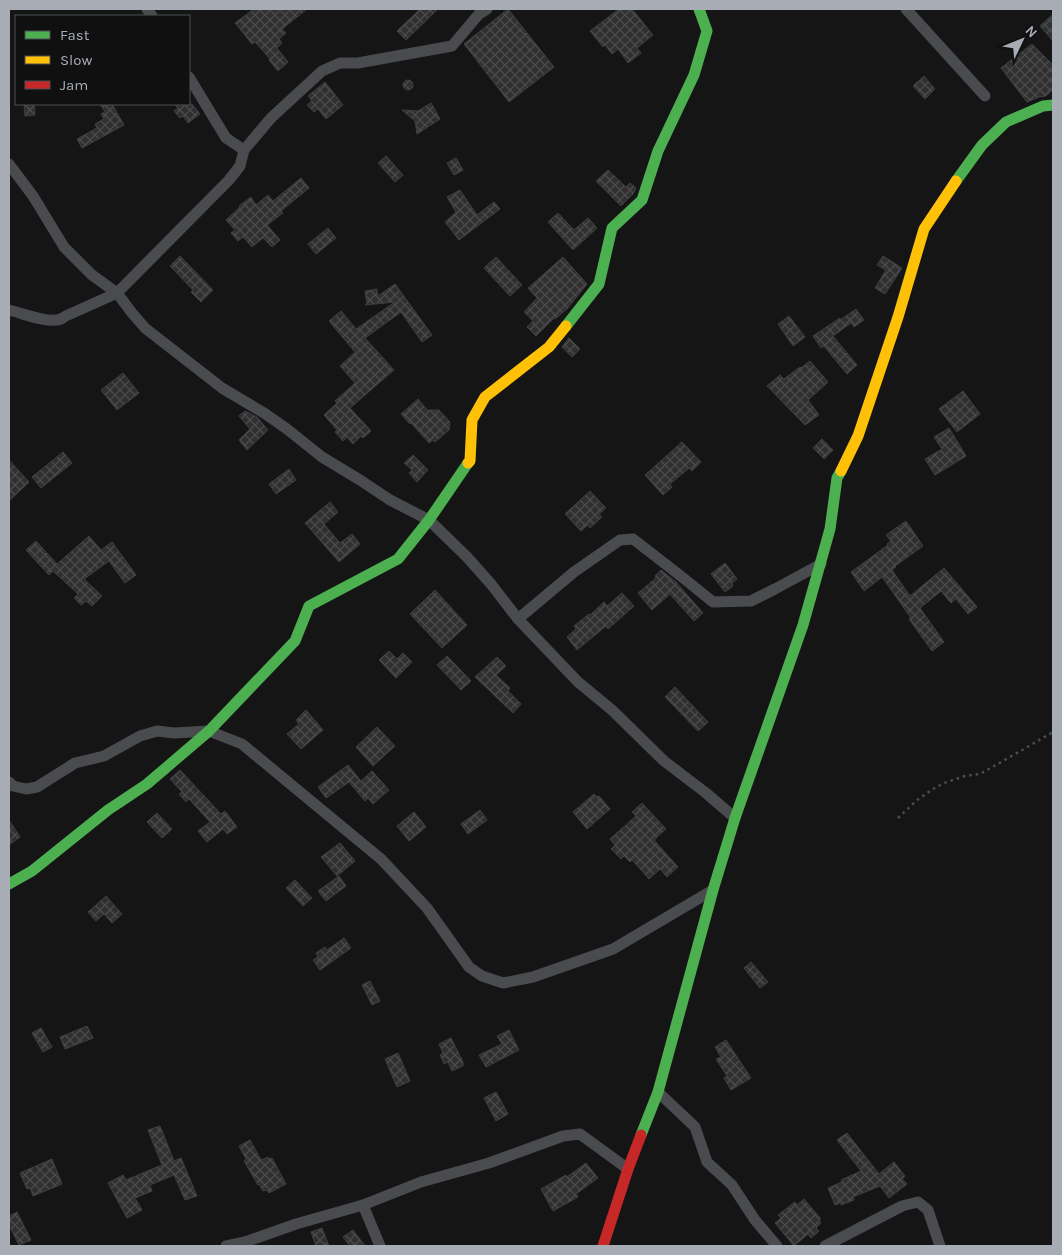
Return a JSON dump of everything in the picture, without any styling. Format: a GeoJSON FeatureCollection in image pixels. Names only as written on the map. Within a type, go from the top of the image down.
{"type":"FeatureCollection","features":[{"type":"Feature","properties":{"kind":"street"},"geometry":{"type":"LineString","coordinates":[[9,310],[44,319],[61,319],[117,293],[229,180],[240,166],[244,150],[271,118],[322,70],[340,63],[358,63],[452,46],[479,14],[487,9]]}},
{"type":"Feature","properties":{"kind":"street"},"geometry":{"type":"LineString","coordinates":[[9,884],[32,871],[108,810],[147,784],[209,731],[294,641],[309,606],[398,559],[429,520],[470,461],[472,420],[485,397],[549,347],[599,284],[612,228],[642,200],[658,151],[694,75],[707,31],[699,9]]}},
{"type":"Feature","properties":{"kind":"street"},"geometry":{"type":"LineString","coordinates":[[906,9],[985,96]]}},
{"type":"Feature","properties":{"kind":"street"},"geometry":{"type":"LineString","coordinates":[[190,79],[226,138],[244,150]]}},
{"type":"Feature","properties":{"kind":"street"},"geometry":{"type":"LineString","coordinates":[[603,1246],[628,1169],[658,1092],[734,818],[803,625],[830,528],[837,478],[858,436],[898,317],[924,229],[949,190],[982,145],[1006,122],[1043,106],[1053,105]]}},
{"type":"Feature","properties":{"kind":"street"},"geometry":{"type":"LineString","coordinates":[[9,164],[33,196],[64,247],[92,274],[117,293],[145,328],[222,388],[264,413],[322,457],[390,500],[429,520],[467,557],[491,584],[518,620],[578,682],[612,710],[664,761],[706,793],[734,818]]}},
{"type":"Feature","properties":{"kind":"street"},"geometry":{"type":"LineString","coordinates":[[518,620],[574,572],[620,540],[633,540],[713,602],[750,602],[821,564]]}},
{"type":"Feature","properties":{"kind":"street"},"geometry":{"type":"LineString","coordinates":[[9,782],[13,786],[26,789],[37,787],[75,763],[104,756],[140,736],[157,731],[174,733],[209,731],[242,744],[381,860],[427,908],[469,967],[482,976],[503,983],[533,977],[612,949],[713,890]]}},
{"type":"Feature","properties":{"kind":"street"},"geometry":{"type":"LineString","coordinates":[[658,1092],[695,1127],[707,1162],[732,1184],[755,1220],[777,1246]]}},
{"type":"Feature","properties":{"kind":"street"},"geometry":{"type":"LineString","coordinates":[[226,1246],[245,1242],[296,1224],[363,1205],[421,1182],[490,1163],[563,1136],[580,1134],[628,1169]]}},
{"type":"Feature","properties":{"kind":"street"},"geometry":{"type":"LineString","coordinates":[[825,1246],[902,1206],[918,1202],[928,1210],[940,1246]]}},
{"type":"Feature","properties":{"kind":"street"},"geometry":{"type":"LineString","coordinates":[[363,1205],[380,1246]]}},
{"type":"Feature","properties":{"kind":"path"},"geometry":{"type":"LineString","coordinates":[[898,818],[916,801],[933,789],[965,776],[980,774],[1053,732]]}},
{"type":"Feature","properties":{"kind":"building"},"geometry":{"type":"Polygon","coordinates":[[[254,9],[307,9],[282,29],[286,33],[279,39],[282,43],[277,48],[288,62],[278,71],[255,42],[252,44],[235,23],[254,9]]]}},
{"type":"Feature","properties":{"kind":"building"},"geometry":{"type":"Polygon","coordinates":[[[420,9],[438,9],[406,40],[397,31],[420,9]]]}},
{"type":"Feature","properties":{"kind":"building"},"geometry":{"type":"Polygon","coordinates":[[[508,9],[554,67],[509,102],[464,44],[508,9]]]}},
{"type":"Feature","properties":{"kind":"building"},"geometry":{"type":"Polygon","coordinates":[[[619,9],[632,9],[653,35],[637,48],[641,53],[628,63],[618,49],[612,54],[605,45],[603,47],[590,31],[619,9]]]}},
{"type":"Feature","properties":{"kind":"building"},"geometry":{"type":"Polygon","coordinates":[[[1053,14],[1053,41],[1040,26],[1053,14]]]}},
{"type":"Feature","properties":{"kind":"building"},"geometry":{"type":"Polygon","coordinates":[[[1032,44],[1053,65],[1053,89],[1046,96],[1027,102],[1001,68],[1032,44]]]}},
{"type":"Feature","properties":{"kind":"building"},"geometry":{"type":"Polygon","coordinates":[[[924,76],[935,89],[925,99],[913,86],[924,76]]]}},
{"type":"Feature","properties":{"kind":"building"},"geometry":{"type":"Polygon","coordinates":[[[406,80],[410,80],[413,85],[412,89],[406,90],[403,87],[403,83],[406,80]]]}},
{"type":"Feature","properties":{"kind":"building"},"geometry":{"type":"Polygon","coordinates":[[[325,82],[343,105],[326,119],[318,109],[314,112],[307,105],[312,101],[308,96],[325,82]]]}},
{"type":"Feature","properties":{"kind":"building"},"geometry":{"type":"Polygon","coordinates":[[[431,103],[440,119],[417,134],[415,121],[402,110],[418,111],[431,103]]]}},
{"type":"Feature","properties":{"kind":"building"},"geometry":{"type":"Polygon","coordinates":[[[192,104],[200,114],[188,123],[183,116],[180,118],[174,111],[178,108],[175,105],[192,104]]]}},
{"type":"Feature","properties":{"kind":"building"},"geometry":{"type":"Polygon","coordinates":[[[24,105],[34,105],[35,115],[25,116],[24,105]]]}},
{"type":"Feature","properties":{"kind":"building"},"geometry":{"type":"Polygon","coordinates":[[[101,105],[113,105],[124,125],[82,148],[77,139],[97,128],[95,124],[104,119],[101,114],[105,112],[101,105]]]}},
{"type":"Feature","properties":{"kind":"building"},"geometry":{"type":"Polygon","coordinates":[[[386,156],[403,175],[395,182],[378,163],[386,156]]]}},
{"type":"Feature","properties":{"kind":"building"},"geometry":{"type":"Polygon","coordinates":[[[456,158],[463,170],[454,175],[447,163],[456,158]]]}},
{"type":"Feature","properties":{"kind":"building"},"geometry":{"type":"Polygon","coordinates":[[[608,170],[626,187],[630,183],[636,188],[633,194],[621,206],[596,181],[608,170]]]}},
{"type":"Feature","properties":{"kind":"building"},"geometry":{"type":"Polygon","coordinates":[[[301,178],[309,188],[281,211],[283,213],[267,225],[280,240],[272,247],[263,238],[252,247],[243,237],[238,241],[231,233],[235,230],[226,220],[239,206],[251,197],[256,205],[268,195],[273,201],[301,178]]]}},
{"type":"Feature","properties":{"kind":"building"},"geometry":{"type":"Polygon","coordinates":[[[460,190],[477,215],[494,202],[500,209],[459,240],[445,222],[456,212],[447,197],[460,190]]]}},
{"type":"Feature","properties":{"kind":"building"},"geometry":{"type":"Polygon","coordinates":[[[558,213],[574,230],[588,218],[597,228],[573,250],[548,222],[558,213]]]}},
{"type":"Feature","properties":{"kind":"building"},"geometry":{"type":"Polygon","coordinates":[[[328,228],[336,238],[316,254],[308,244],[328,228]]]}},
{"type":"Feature","properties":{"kind":"building"},"geometry":{"type":"Polygon","coordinates":[[[180,256],[213,290],[201,302],[191,292],[193,290],[170,266],[180,256]]]}},
{"type":"Feature","properties":{"kind":"building"},"geometry":{"type":"Polygon","coordinates":[[[883,256],[902,268],[885,294],[875,288],[886,270],[877,265],[883,256]]]}},
{"type":"Feature","properties":{"kind":"building"},"geometry":{"type":"Polygon","coordinates":[[[496,257],[522,285],[510,296],[484,268],[496,257]]]}},
{"type":"Feature","properties":{"kind":"building"},"geometry":{"type":"Polygon","coordinates":[[[563,257],[587,284],[567,309],[554,318],[536,336],[527,327],[533,321],[524,312],[537,298],[528,288],[563,257]]]}},
{"type":"Feature","properties":{"kind":"building"},"geometry":{"type":"Polygon","coordinates":[[[395,284],[432,335],[422,342],[401,312],[365,338],[394,370],[350,408],[371,431],[363,438],[361,436],[353,444],[347,437],[343,441],[335,432],[337,430],[324,415],[337,403],[335,401],[355,383],[340,366],[355,352],[329,321],[341,311],[356,329],[395,302],[365,305],[367,304],[365,291],[377,289],[378,296],[395,284]]]}},
{"type":"Feature","properties":{"kind":"building"},"geometry":{"type":"Polygon","coordinates":[[[856,309],[864,320],[854,327],[851,323],[833,336],[857,365],[847,374],[824,346],[821,348],[813,336],[856,309]]]}},
{"type":"Feature","properties":{"kind":"building"},"geometry":{"type":"Polygon","coordinates":[[[789,316],[805,337],[793,346],[778,324],[789,316]]]}},
{"type":"Feature","properties":{"kind":"building"},"geometry":{"type":"Polygon","coordinates":[[[569,338],[580,349],[572,357],[562,347],[569,338]]]}},
{"type":"Feature","properties":{"kind":"building"},"geometry":{"type":"Polygon","coordinates":[[[810,361],[828,382],[808,400],[819,415],[805,425],[767,386],[780,375],[784,379],[810,361]]]}},
{"type":"Feature","properties":{"kind":"building"},"geometry":{"type":"Polygon","coordinates":[[[123,373],[139,393],[117,410],[101,390],[123,373]]]}},
{"type":"Feature","properties":{"kind":"building"},"geometry":{"type":"Polygon","coordinates":[[[963,391],[980,414],[957,432],[939,409],[963,391]]]}},
{"type":"Feature","properties":{"kind":"building"},"geometry":{"type":"Polygon","coordinates":[[[418,399],[427,410],[439,410],[450,422],[449,430],[435,442],[433,440],[429,443],[401,414],[418,399]]]}},
{"type":"Feature","properties":{"kind":"building"},"geometry":{"type":"Polygon","coordinates":[[[245,411],[257,417],[268,430],[247,450],[239,440],[250,429],[239,416],[245,411]]]}},
{"type":"Feature","properties":{"kind":"building"},"geometry":{"type":"Polygon","coordinates":[[[949,428],[966,456],[935,475],[925,459],[942,449],[934,437],[949,428]]]}},
{"type":"Feature","properties":{"kind":"building"},"geometry":{"type":"Polygon","coordinates":[[[822,439],[833,450],[824,459],[813,448],[822,439]]]}},
{"type":"Feature","properties":{"kind":"building"},"geometry":{"type":"Polygon","coordinates":[[[682,442],[701,462],[692,471],[689,468],[670,484],[672,487],[663,495],[645,475],[682,442]]]}},
{"type":"Feature","properties":{"kind":"building"},"geometry":{"type":"Polygon","coordinates":[[[63,452],[72,463],[41,488],[32,477],[63,452]]]}},
{"type":"Feature","properties":{"kind":"building"},"geometry":{"type":"Polygon","coordinates":[[[413,455],[428,470],[417,482],[409,473],[412,470],[404,463],[413,455]]]}},
{"type":"Feature","properties":{"kind":"building"},"geometry":{"type":"Polygon","coordinates":[[[9,460],[29,482],[9,501],[9,460]]]}},
{"type":"Feature","properties":{"kind":"building"},"geometry":{"type":"Polygon","coordinates":[[[289,469],[296,480],[276,494],[269,484],[289,469]]]}},
{"type":"Feature","properties":{"kind":"building"},"geometry":{"type":"Polygon","coordinates":[[[590,491],[606,508],[599,514],[602,517],[590,528],[588,525],[581,531],[565,514],[590,491]]]}},
{"type":"Feature","properties":{"kind":"building"},"geometry":{"type":"Polygon","coordinates":[[[330,502],[338,512],[324,524],[340,543],[352,534],[360,544],[339,562],[305,523],[330,502]]]}},
{"type":"Feature","properties":{"kind":"building"},"geometry":{"type":"Polygon","coordinates":[[[906,521],[923,546],[892,570],[910,596],[944,568],[977,607],[968,614],[956,599],[951,603],[941,591],[920,608],[944,642],[932,651],[882,577],[864,591],[851,572],[888,545],[891,541],[886,535],[906,521]]]}},
{"type":"Feature","properties":{"kind":"building"},"geometry":{"type":"Polygon","coordinates":[[[89,536],[101,550],[112,542],[136,575],[125,583],[109,561],[84,579],[102,596],[92,606],[86,601],[81,605],[74,598],[78,594],[53,571],[49,575],[26,550],[36,541],[57,564],[89,536]]]}},
{"type":"Feature","properties":{"kind":"building"},"geometry":{"type":"Polygon","coordinates":[[[725,563],[737,579],[732,583],[733,586],[725,592],[711,574],[725,563]]]}},
{"type":"Feature","properties":{"kind":"building"},"geometry":{"type":"Polygon","coordinates":[[[661,570],[676,582],[703,613],[694,621],[670,594],[652,610],[638,593],[656,578],[655,576],[661,570]]]}},
{"type":"Feature","properties":{"kind":"building"},"geometry":{"type":"Polygon","coordinates":[[[435,590],[467,625],[442,648],[410,614],[435,590]]]}},
{"type":"Feature","properties":{"kind":"building"},"geometry":{"type":"Polygon","coordinates":[[[622,593],[634,606],[608,629],[606,626],[577,650],[567,637],[576,629],[574,626],[604,602],[607,606],[622,593]]]}},
{"type":"Feature","properties":{"kind":"building"},"geometry":{"type":"Polygon","coordinates":[[[389,651],[397,659],[403,653],[412,662],[396,678],[379,660],[389,651]]]}},
{"type":"Feature","properties":{"kind":"building"},"geometry":{"type":"Polygon","coordinates":[[[447,656],[471,681],[461,690],[437,665],[447,656]]]}},
{"type":"Feature","properties":{"kind":"building"},"geometry":{"type":"Polygon","coordinates":[[[497,657],[506,666],[496,675],[510,688],[508,691],[521,704],[513,713],[475,677],[497,657]]]}},
{"type":"Feature","properties":{"kind":"building"},"geometry":{"type":"Polygon","coordinates":[[[675,687],[708,722],[698,731],[665,697],[675,687]]]}},
{"type":"Feature","properties":{"kind":"building"},"geometry":{"type":"Polygon","coordinates":[[[306,710],[323,730],[301,749],[287,734],[299,724],[296,720],[306,710]]]}},
{"type":"Feature","properties":{"kind":"building"},"geometry":{"type":"Polygon","coordinates":[[[377,727],[395,746],[373,766],[356,747],[377,727]]]}},
{"type":"Feature","properties":{"kind":"building"},"geometry":{"type":"Polygon","coordinates":[[[348,765],[361,781],[372,771],[389,790],[373,804],[368,798],[365,801],[349,782],[326,798],[318,787],[348,765]]]}},
{"type":"Feature","properties":{"kind":"building"},"geometry":{"type":"Polygon","coordinates":[[[180,770],[221,814],[225,811],[237,827],[227,834],[223,829],[207,842],[198,831],[210,822],[189,799],[186,802],[179,794],[182,792],[170,779],[180,770]]]}},
{"type":"Feature","properties":{"kind":"building"},"geometry":{"type":"Polygon","coordinates":[[[594,794],[597,797],[599,796],[610,809],[587,829],[573,812],[594,794]]]}},
{"type":"Feature","properties":{"kind":"building"},"geometry":{"type":"Polygon","coordinates":[[[642,803],[666,829],[654,840],[678,867],[667,877],[660,869],[649,879],[632,860],[630,862],[624,856],[621,859],[611,849],[615,845],[610,839],[636,816],[632,812],[642,803]]]}},
{"type":"Feature","properties":{"kind":"building"},"geometry":{"type":"Polygon","coordinates":[[[480,810],[487,820],[468,834],[461,824],[480,810]]]}},
{"type":"Feature","properties":{"kind":"building"},"geometry":{"type":"Polygon","coordinates":[[[414,812],[426,827],[409,841],[397,826],[414,812]]]}},
{"type":"Feature","properties":{"kind":"building"},"geometry":{"type":"Polygon","coordinates":[[[157,813],[172,829],[162,838],[147,822],[157,813]]]}},
{"type":"Feature","properties":{"kind":"building"},"geometry":{"type":"Polygon","coordinates":[[[9,820],[20,837],[9,845],[9,820]]]}},
{"type":"Feature","properties":{"kind":"building"},"geometry":{"type":"Polygon","coordinates":[[[340,843],[355,861],[337,876],[321,857],[340,843]]]}},
{"type":"Feature","properties":{"kind":"building"},"geometry":{"type":"Polygon","coordinates":[[[339,876],[346,886],[326,901],[318,891],[339,876]]]}},
{"type":"Feature","properties":{"kind":"building"},"geometry":{"type":"Polygon","coordinates":[[[295,880],[312,898],[303,906],[286,888],[295,880]]]}},
{"type":"Feature","properties":{"kind":"building"},"geometry":{"type":"Polygon","coordinates":[[[106,896],[122,914],[112,923],[104,914],[96,921],[88,912],[106,896]]]}},
{"type":"Feature","properties":{"kind":"building"},"geometry":{"type":"Polygon","coordinates":[[[344,938],[351,948],[320,970],[313,960],[318,957],[316,953],[325,947],[327,950],[344,938]]]}},
{"type":"Feature","properties":{"kind":"building"},"geometry":{"type":"Polygon","coordinates":[[[751,962],[768,982],[760,988],[744,968],[751,962]]]}},
{"type":"Feature","properties":{"kind":"building"},"geometry":{"type":"Polygon","coordinates":[[[370,981],[380,1001],[372,1005],[362,985],[370,981]]]}},
{"type":"Feature","properties":{"kind":"building"},"geometry":{"type":"Polygon","coordinates":[[[87,1026],[93,1038],[65,1049],[60,1037],[87,1026]]]}},
{"type":"Feature","properties":{"kind":"building"},"geometry":{"type":"Polygon","coordinates":[[[41,1028],[52,1047],[43,1052],[32,1033],[41,1028]]]}},
{"type":"Feature","properties":{"kind":"building"},"geometry":{"type":"Polygon","coordinates":[[[509,1030],[519,1050],[486,1067],[479,1055],[502,1044],[497,1036],[509,1030]]]}},
{"type":"Feature","properties":{"kind":"building"},"geometry":{"type":"Polygon","coordinates":[[[451,1038],[463,1062],[463,1066],[452,1071],[448,1062],[444,1064],[440,1055],[443,1053],[439,1044],[451,1038]]]}},
{"type":"Feature","properties":{"kind":"building"},"geometry":{"type":"Polygon","coordinates":[[[726,1040],[751,1078],[731,1090],[724,1078],[727,1076],[716,1059],[721,1057],[715,1047],[726,1040]]]}},
{"type":"Feature","properties":{"kind":"building"},"geometry":{"type":"Polygon","coordinates":[[[398,1053],[410,1081],[397,1087],[385,1059],[398,1053]]]}},
{"type":"Feature","properties":{"kind":"building"},"geometry":{"type":"Polygon","coordinates":[[[496,1092],[508,1114],[496,1121],[484,1098],[496,1092]]]}},
{"type":"Feature","properties":{"kind":"building"},"geometry":{"type":"Polygon","coordinates":[[[160,1126],[174,1161],[181,1158],[197,1196],[185,1200],[174,1175],[150,1185],[152,1191],[135,1198],[142,1210],[127,1218],[108,1183],[123,1175],[126,1180],[162,1165],[148,1130],[160,1126]]]}},
{"type":"Feature","properties":{"kind":"building"},"geometry":{"type":"Polygon","coordinates":[[[847,1133],[879,1174],[894,1162],[905,1176],[902,1179],[907,1184],[889,1198],[880,1186],[853,1197],[854,1200],[841,1205],[840,1203],[835,1205],[828,1188],[861,1171],[837,1140],[847,1133]]]}},
{"type":"Feature","properties":{"kind":"building"},"geometry":{"type":"Polygon","coordinates":[[[250,1140],[261,1160],[268,1157],[269,1159],[272,1158],[286,1184],[269,1193],[267,1190],[263,1191],[258,1185],[244,1161],[246,1159],[239,1146],[250,1140]]]}},
{"type":"Feature","properties":{"kind":"building"},"geometry":{"type":"Polygon","coordinates":[[[52,1159],[62,1184],[33,1196],[30,1188],[27,1189],[20,1173],[52,1159]]]}},
{"type":"Feature","properties":{"kind":"building"},"geometry":{"type":"Polygon","coordinates":[[[586,1163],[598,1178],[576,1194],[578,1197],[553,1211],[541,1189],[566,1175],[567,1177],[586,1163]]]}},
{"type":"Feature","properties":{"kind":"building"},"geometry":{"type":"Polygon","coordinates":[[[804,1199],[821,1219],[819,1220],[821,1223],[816,1228],[819,1231],[811,1238],[808,1234],[794,1246],[775,1223],[781,1218],[778,1215],[795,1202],[797,1205],[804,1199]]]}},
{"type":"Feature","properties":{"kind":"building"},"geometry":{"type":"Polygon","coordinates":[[[17,1212],[31,1240],[19,1245],[9,1225],[9,1216],[17,1212]]]}},
{"type":"Feature","properties":{"kind":"building"},"geometry":{"type":"Polygon","coordinates":[[[322,1228],[329,1246],[316,1246],[311,1232],[322,1228]]]}},
{"type":"Feature","properties":{"kind":"building"},"geometry":{"type":"Polygon","coordinates":[[[353,1230],[365,1246],[350,1246],[343,1237],[353,1230]]]}},
{"type":"Feature","properties":{"kind":"traffic: fast"},"geometry":{"type":"LineString","coordinates":[[566,326],[599,284],[612,228],[642,200],[658,151],[694,75],[707,31],[699,9]]}},
{"type":"Feature","properties":{"kind":"traffic: fast"},"geometry":{"type":"LineString","coordinates":[[956,181],[982,145],[1006,122],[1043,106],[1053,105]]}},
{"type":"Feature","properties":{"kind":"traffic: fast"},"geometry":{"type":"LineString","coordinates":[[9,884],[32,871],[108,810],[147,784],[209,731],[295,641],[309,606],[398,559],[429,520],[468,463]]}},
{"type":"Feature","properties":{"kind":"traffic: fast"},"geometry":{"type":"LineString","coordinates":[[641,1135],[658,1092],[713,890],[735,818],[803,625],[830,529],[837,478],[841,471]]}},
{"type":"Feature","properties":{"kind":"traffic: slow"},"geometry":{"type":"LineString","coordinates":[[841,471],[858,436],[898,317],[924,229],[956,181]]}},
{"type":"Feature","properties":{"kind":"traffic: slow"},"geometry":{"type":"LineString","coordinates":[[468,463],[470,461],[472,420],[485,397],[549,347],[566,326]]}},
{"type":"Feature","properties":{"kind":"traffic: jam"},"geometry":{"type":"LineString","coordinates":[[603,1246],[641,1135]]}}]}
